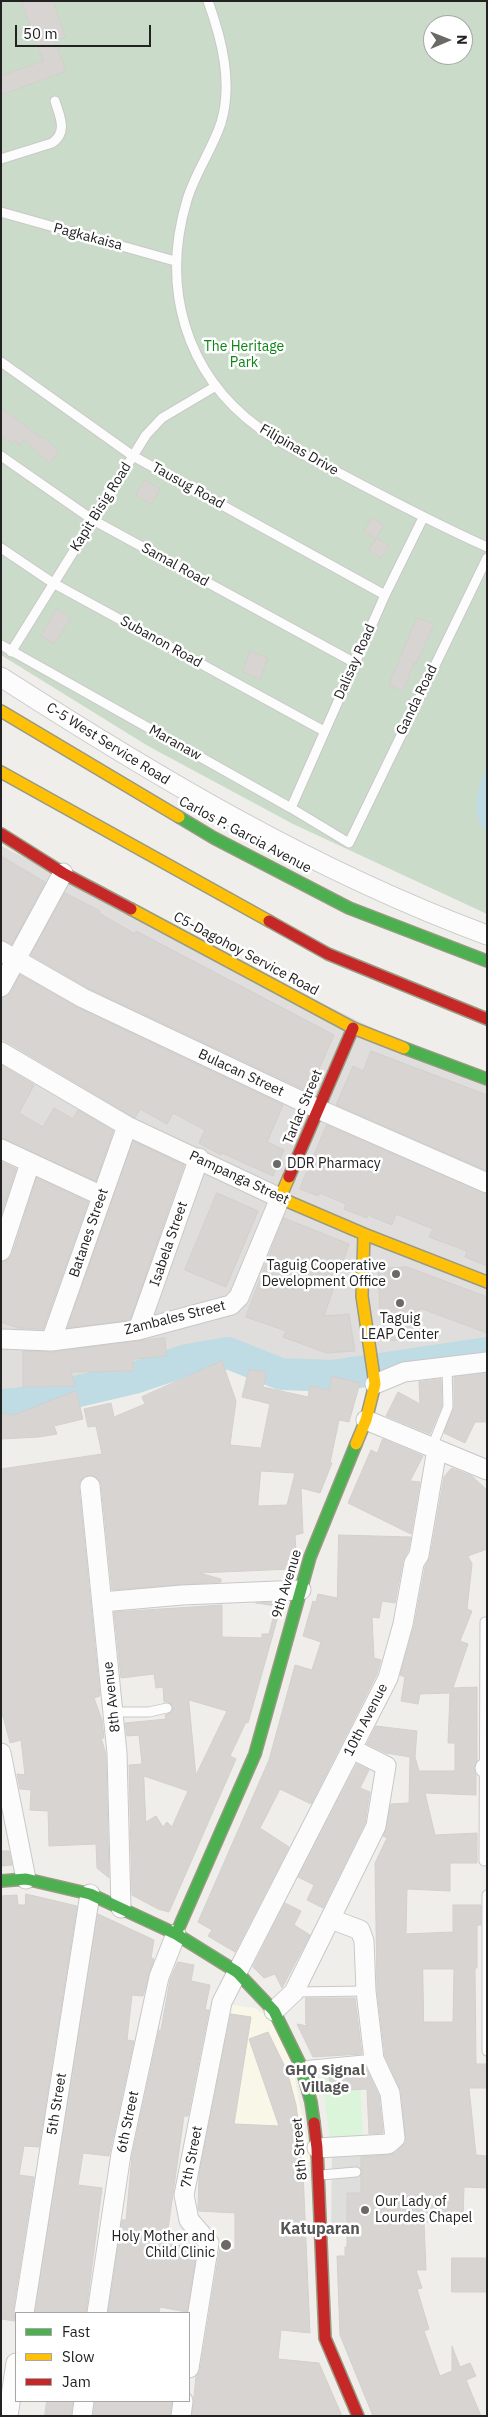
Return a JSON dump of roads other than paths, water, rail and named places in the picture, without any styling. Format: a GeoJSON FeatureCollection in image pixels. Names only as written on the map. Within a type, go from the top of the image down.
{"type":"FeatureCollection","features":[{"type":"Feature","properties":{"kind":"street","name":"C-5 West Service Road"},"geometry":{"type":"LineString","coordinates":[[1,677],[106,744],[183,790],[358,882],[420,910],[487,935]]}},
{"type":"Feature","properties":{"kind":"street","name":"Carlos P. Garcia Avenue"},"geometry":{"type":"LineString","coordinates":[[1,711],[214,838],[349,908],[487,960]]}},
{"type":"Feature","properties":{"kind":"street"},"geometry":{"type":"LineString","coordinates":[[1,772],[328,954],[487,1019]]}},
{"type":"Feature","properties":{"kind":"street","name":"C5-Dagohoy Service Road"},"geometry":{"type":"LineString","coordinates":[[1,834],[59,879],[354,1028],[487,1079]]}},
{"type":"Feature","properties":{"kind":"street"},"geometry":{"type":"LineString","coordinates":[[1,987],[8,955],[59,879]]}},
{"type":"Feature","properties":{"kind":"street","name":"Bulacan Street"},"geometry":{"type":"LineString","coordinates":[[8,955],[83,998],[318,1108],[487,1183]]}},
{"type":"Feature","properties":{"kind":"street","name":"Tarlac Street"},"geometry":{"type":"LineString","coordinates":[[280,1198],[354,1028]]}},
{"type":"Feature","properties":{"kind":"street","name":"Pampanga Street"},"geometry":{"type":"LineString","coordinates":[[1,1052],[127,1126],[199,1158],[280,1198],[364,1234],[487,1282]]}},
{"type":"Feature","properties":{"kind":"street","name":"Batanes Street"},"geometry":{"type":"LineString","coordinates":[[51,1340],[127,1126]]}},
{"type":"Feature","properties":{"kind":"street"},"geometry":{"type":"LineString","coordinates":[[1,1149],[102,1196]]}},
{"type":"Feature","properties":{"kind":"street","name":"Isabela Street"},"geometry":{"type":"LineString","coordinates":[[138,1330],[199,1158]]}},
{"type":"Feature","properties":{"kind":"street"},"geometry":{"type":"LineString","coordinates":[[1,1251],[30,1163]]}},
{"type":"Feature","properties":{"kind":"street","name":"Zambales Street"},"geometry":{"type":"LineString","coordinates":[[1,1339],[51,1340],[138,1330],[231,1304],[239,1297],[280,1198]]}},
{"type":"Feature","properties":{"kind":"street","name":"9th Avenue"},"geometry":{"type":"LineString","coordinates":[[176,1934],[255,1754],[310,1557],[366,1420],[375,1380],[362,1296],[364,1234]]}},
{"type":"Feature","properties":{"kind":"street"},"geometry":{"type":"LineString","coordinates":[[375,1380],[404,1372],[487,1362]]}},
{"type":"Feature","properties":{"kind":"street"},"geometry":{"type":"LineString","coordinates":[[366,1420],[487,1470]]}},
{"type":"Feature","properties":{"kind":"street","name":"10th Avenue"},"geometry":{"type":"LineString","coordinates":[[237,1972],[391,1669],[403,1624],[414,1563],[419,1555],[434,1448]]}},
{"type":"Feature","properties":{"kind":"street","name":"8th Avenue"},"geometry":{"type":"LineString","coordinates":[[90,1486],[117,1753],[121,1908]]}},
{"type":"Feature","properties":{"kind":"street"},"geometry":{"type":"LineString","coordinates":[[102,1602],[182,1595],[301,1590]]}},
{"type":"Feature","properties":{"kind":"street"},"geometry":{"type":"LineString","coordinates":[[274,2011],[294,1992],[376,1826],[386,1769],[384,1764],[352,1749]]}},
{"type":"Feature","properties":{"kind":"street"},"geometry":{"type":"LineString","coordinates":[[1,1753],[26,1879]]}},
{"type":"Feature","properties":{"kind":"street","name":"8th Street"},"geometry":{"type":"LineString","coordinates":[[1,1881],[26,1879],[90,1894],[176,1934],[237,1972],[274,2011],[301,2066],[311,2102],[317,2148],[325,2338],[358,2416]]}},
{"type":"Feature","properties":{"kind":"street","name":"5th Street"},"geometry":{"type":"LineString","coordinates":[[24,2312],[90,1894]]}},
{"type":"Feature","properties":{"kind":"street"},"geometry":{"type":"LineString","coordinates":[[317,2148],[392,2142],[395,2138],[390,2093],[374,2059],[366,1991],[364,1941],[360,1930],[331,1919]]}},
{"type":"Feature","properties":{"kind":"street","name":"6th Street"},"geometry":{"type":"LineString","coordinates":[[97,2312],[121,2154],[159,1977],[176,1934]]}},
{"type":"Feature","properties":{"kind":"street","name":"7th Street"},"geometry":{"type":"LineString","coordinates":[[190,2362],[210,2243],[188,2220],[184,2195],[222,2002],[237,1972]]}},
{"type":"Feature","properties":{"kind":"street"},"geometry":{"type":"LineString","coordinates":[[8,2416],[15,2370]]}},
{"type":"Feature","properties":{"kind":"street"},"geometry":{"type":"LineString","coordinates":[[82,2416],[84,2402]]}},
{"type":"Feature","properties":{"kind":"street"},"geometry":{"type":"LineString","coordinates":[[181,2416],[183,2402]]}},
{"type":"Feature","properties":{"kind":"lane","name":"Filipinas Drive"},"geometry":{"type":"LineString","coordinates":[[208,1],[218,31],[225,65],[225,96],[221,122],[188,197],[180,227],[175,261],[177,291],[184,327],[198,359],[216,386],[235,408],[259,429],[423,518],[487,548]]}},
{"type":"Feature","properties":{"kind":"lane"},"geometry":{"type":"LineString","coordinates":[[1,160],[52,143],[59,138],[63,128],[55,101]]}},
{"type":"Feature","properties":{"kind":"lane","name":"Pagkakaisa"},"geometry":{"type":"LineString","coordinates":[[1,212],[175,261]]}},
{"type":"Feature","properties":{"kind":"lane","name":"Tausug Road"},"geometry":{"type":"LineString","coordinates":[[1,362],[133,456],[385,595]]}},
{"type":"Feature","properties":{"kind":"lane","name":"Kapit Bisig Road"},"geometry":{"type":"LineString","coordinates":[[11,652],[146,435],[162,418],[216,386]]}},
{"type":"Feature","properties":{"kind":"lane","name":"Samal Road"},"geometry":{"type":"LineString","coordinates":[[1,456],[93,520],[355,663]]}},
{"type":"Feature","properties":{"kind":"lane","name":"Dalisay Road"},"geometry":{"type":"LineString","coordinates":[[291,808],[385,595],[423,518]]}},
{"type":"Feature","properties":{"kind":"lane","name":"Subanon Road"},"geometry":{"type":"LineString","coordinates":[[1,548],[53,583],[324,731]]}},
{"type":"Feature","properties":{"kind":"lane","name":"Ganda Road"},"geometry":{"type":"LineString","coordinates":[[349,843],[487,558]]}},
{"type":"Feature","properties":{"kind":"lane","name":"Maranaw"},"geometry":{"type":"LineString","coordinates":[[1,645],[291,808],[349,843]]}},
{"type":"Feature","properties":{"kind":"lane"},"geometry":{"type":"LineString","coordinates":[[434,1448],[448,1407],[447,1366]]}},
{"type":"Feature","properties":{"kind":"lane"},"geometry":{"type":"LineString","coordinates":[[484,1860],[486,1768],[485,1622]]}},
{"type":"Feature","properties":{"kind":"lane"},"geometry":{"type":"LineString","coordinates":[[113,1712],[149,1712],[167,1708]]}},
{"type":"Feature","properties":{"kind":"lane"},"geometry":{"type":"LineString","coordinates":[[486,1895],[487,2051]]}},
{"type":"Feature","properties":{"kind":"lane"},"geometry":{"type":"LineString","coordinates":[[294,1992],[366,1991]]}},
{"type":"Feature","properties":{"kind":"lane"},"geometry":{"type":"LineString","coordinates":[[301,2066],[374,2059]]}},
{"type":"Feature","properties":{"kind":"lane"},"geometry":{"type":"LineString","coordinates":[[318,2175],[356,2172]]}},
{"type":"Feature","properties":{"kind":"water"},"geometry":{"type":"Polygon","coordinates":[[[487,765],[487,831],[481,824],[478,816],[477,800],[478,791],[487,765]]]}},
{"type":"Feature","properties":{"kind":"waterway"},"geometry":{"type":"LineString","coordinates":[[1,1405],[58,1396],[134,1378],[187,1360],[228,1353],[281,1374],[332,1376],[487,1353]]}},
{"type":"Feature","properties":{"kind":"place","name":"DDR Pharmacy"},"geometry":{"type":"Point","coordinates":[277,1164]}},
{"type":"Feature","properties":{"kind":"place","name":"Taguig Cooperative Development Office"},"geometry":{"type":"Point","coordinates":[396,1274]}},
{"type":"Feature","properties":{"kind":"place","name":"Taguig LEAP Center"},"geometry":{"type":"Point","coordinates":[400,1303]}},
{"type":"Feature","properties":{"kind":"place","name":"Our Lady of Lourdes Chapel"},"geometry":{"type":"Point","coordinates":[365,2210]}},
{"type":"Feature","properties":{"kind":"place","name":"Holy Mother and Child Clinic"},"geometry":{"type":"Point","coordinates":[226,2245]}},
{"type":"Feature","properties":{"kind":"district","name":"GHQ Signal Village"},"geometry":{"type":"Point","coordinates":[325,2080]}},
{"type":"Feature","properties":{"kind":"district","name":"Katuparan"},"geometry":{"type":"Point","coordinates":[320,2229]}},
{"type":"Feature","properties":{"kind":"park label","name":"The Heritage Park"},"geometry":{"type":"Point","coordinates":[244,356]}}]}
